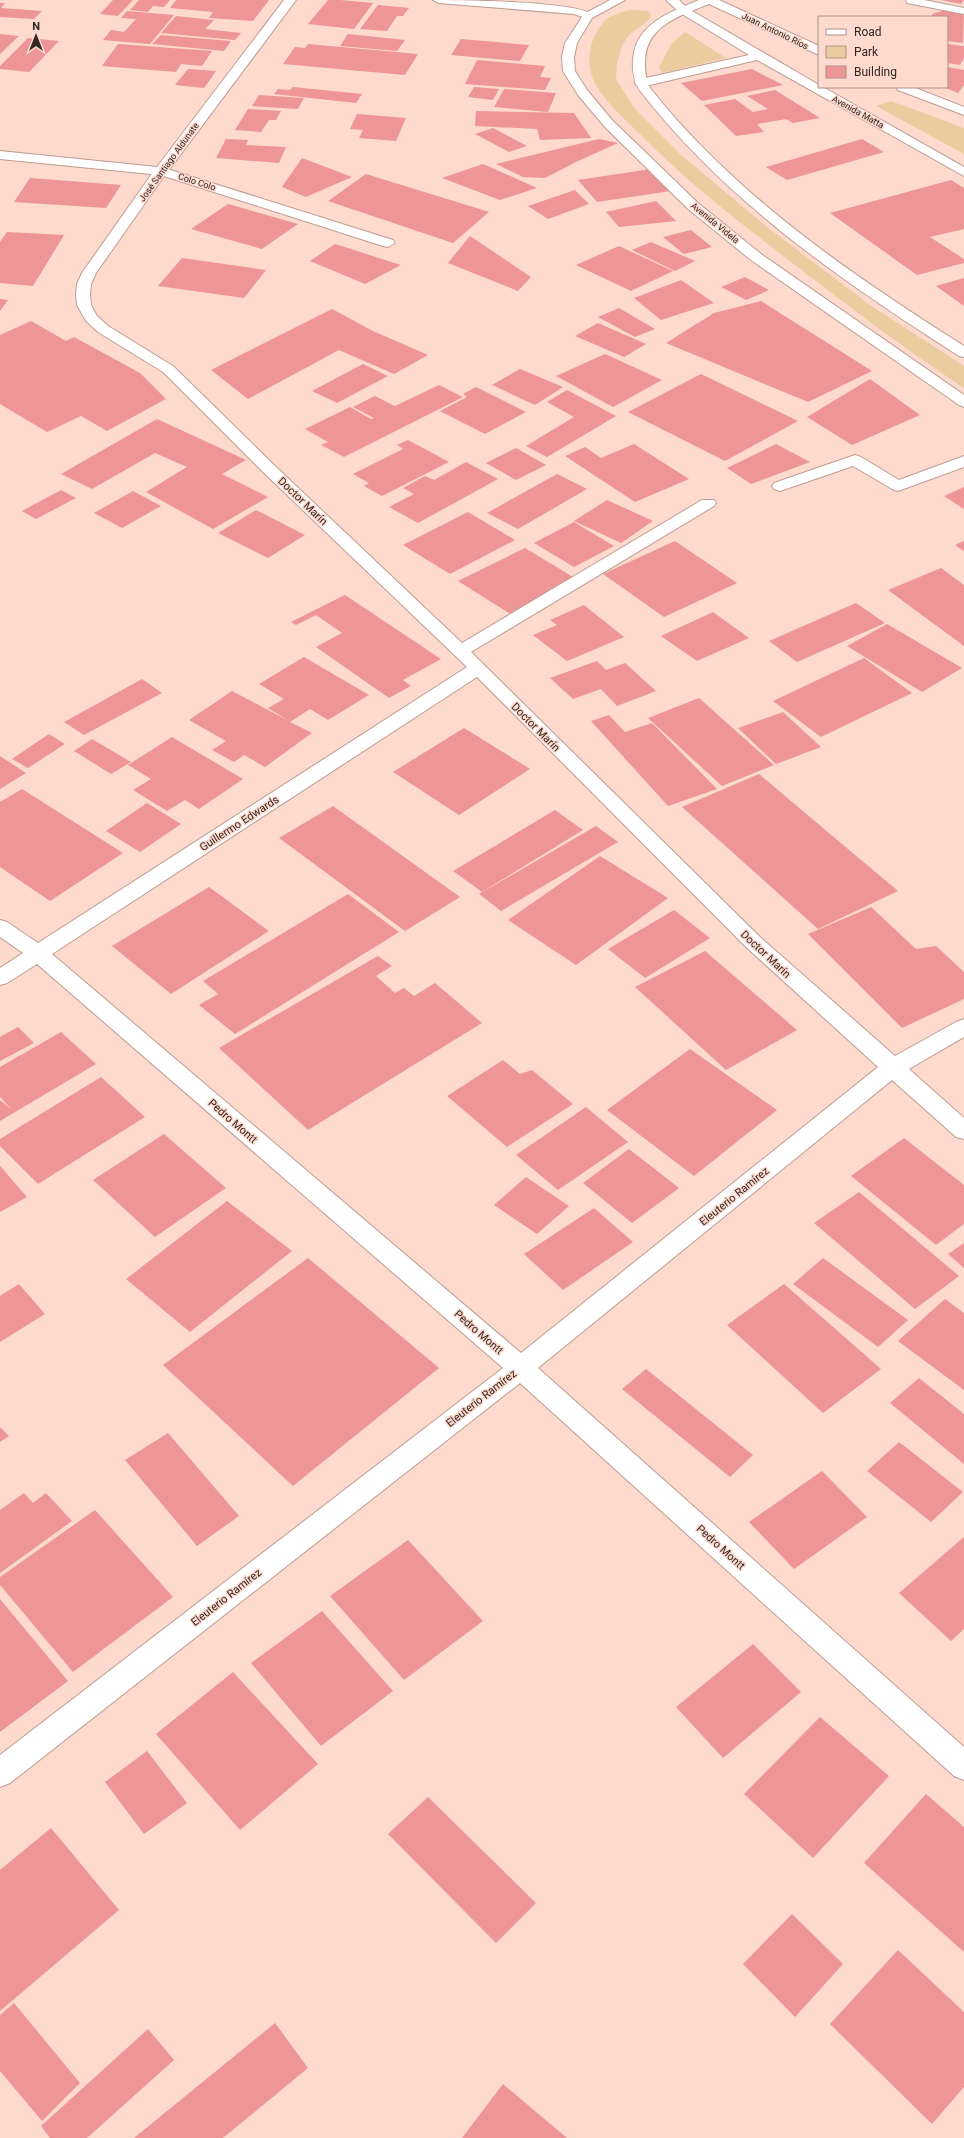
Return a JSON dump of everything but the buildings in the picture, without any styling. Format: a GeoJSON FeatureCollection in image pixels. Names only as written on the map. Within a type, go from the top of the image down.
{"type":"FeatureCollection","features":[{"type":"Feature","properties":{"kind":"street","name":"José Santiago Aldunate"},"geometry":{"type":"LineString","coordinates":[[103,329],[91,318],[84,305],[84,284],[89,273],[161,171],[290,0]]}},
{"type":"Feature","properties":{"kind":"street"},"geometry":{"type":"LineString","coordinates":[[439,0],[582,14],[619,0]]}},
{"type":"Feature","properties":{"kind":"street"},"geometry":{"type":"LineString","coordinates":[[570,0],[582,14]]}},
{"type":"Feature","properties":{"kind":"street","name":"Avenida Matta"},"geometry":{"type":"LineString","coordinates":[[672,0],[683,10],[759,56],[964,172]]}},
{"type":"Feature","properties":{"kind":"street"},"geometry":{"type":"LineString","coordinates":[[709,0],[683,10],[660,23],[643,39],[638,60],[641,83],[688,139],[738,188],[799,240],[964,353]]}},
{"type":"Feature","properties":{"kind":"street","name":"Juan Antonio Ríos"},"geometry":{"type":"LineString","coordinates":[[709,0],[759,22],[818,52]]}},
{"type":"Feature","properties":{"kind":"street"},"geometry":{"type":"LineString","coordinates":[[910,4],[964,11]]}},
{"type":"Feature","properties":{"kind":"street","name":"Avenida Videla"},"geometry":{"type":"LineString","coordinates":[[582,14],[571,43],[568,57],[569,71],[582,92],[608,123],[693,206],[756,257],[964,402]]}},
{"type":"Feature","properties":{"kind":"street"},"geometry":{"type":"LineString","coordinates":[[641,83],[759,56]]}},
{"type":"Feature","properties":{"kind":"street"},"geometry":{"type":"LineString","coordinates":[[905,88],[964,111]]}},
{"type":"Feature","properties":{"kind":"street","name":"Colo Colo"},"geometry":{"type":"LineString","coordinates":[[0,155],[161,171],[388,243]]}},
{"type":"Feature","properties":{"kind":"street","name":"Doctor Marín"},"geometry":{"type":"LineString","coordinates":[[103,329],[168,369],[269,469],[478,668],[753,942],[964,1131]]}},
{"type":"Feature","properties":{"kind":"street"},"geometry":{"type":"LineString","coordinates":[[780,486],[855,460],[898,486],[964,461]]}},
{"type":"Feature","properties":{"kind":"street"},"geometry":{"type":"LineString","coordinates":[[460,651],[708,503]]}},
{"type":"Feature","properties":{"kind":"street","name":"Guillermo Edwards"},"geometry":{"type":"LineString","coordinates":[[0,978],[478,668]]}},
{"type":"Feature","properties":{"kind":"street","name":"Pedro Montt"},"geometry":{"type":"LineString","coordinates":[[0,928],[38,953],[521,1368],[964,1766]]}},
{"type":"Feature","properties":{"kind":"street","name":"Eleuterio Ramírez"},"geometry":{"type":"LineString","coordinates":[[0,1774],[521,1368],[892,1068],[964,1027]]}},
{"type":"Feature","properties":{"kind":"green space"},"geometry":{"type":"Polygon","coordinates":[[[629,10],[648,11],[651,15],[649,20],[629,35],[623,44],[617,62],[616,79],[634,108],[681,155],[767,227],[870,305],[964,366],[964,388],[879,328],[736,219],[679,171],[611,105],[600,92],[590,70],[589,62],[591,45],[594,37],[605,20],[629,10]]]}},
{"type":"Feature","properties":{"kind":"green space"},"geometry":{"type":"Polygon","coordinates":[[[685,32],[726,58],[662,73],[659,67],[672,43],[685,32]]]}},
{"type":"Feature","properties":{"kind":"green space"},"geometry":{"type":"Polygon","coordinates":[[[891,101],[964,128],[964,154],[876,106],[891,101]]]}}]}
